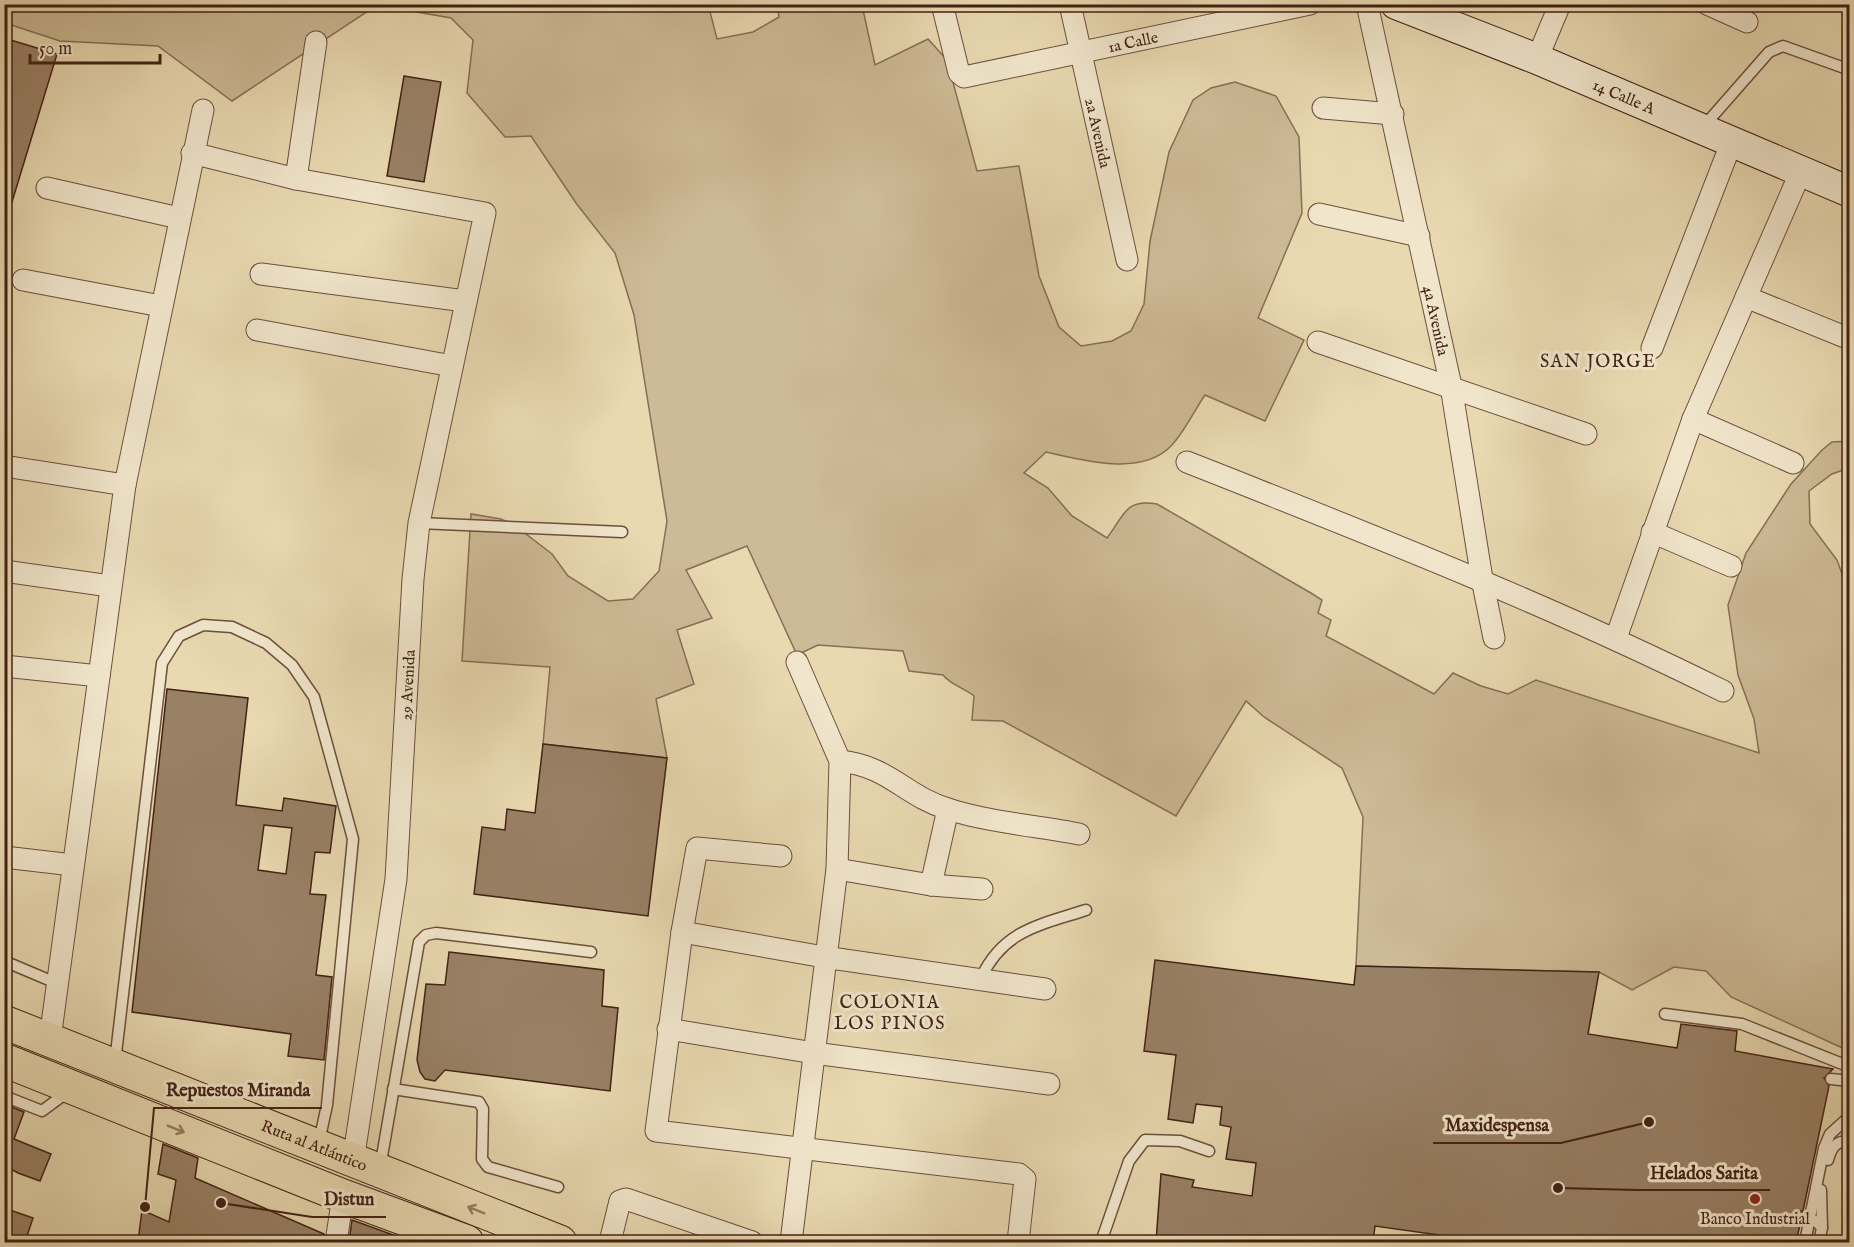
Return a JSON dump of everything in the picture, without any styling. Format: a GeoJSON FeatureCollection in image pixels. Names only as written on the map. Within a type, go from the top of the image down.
{"type":"FeatureCollection","features":[{"type":"Feature","properties":{"kind":"highway","name":"Ruta al Atlántico"},"geometry":{"type":"LineString","coordinates":[[4,1022],[560,1242]]}},
{"type":"Feature","properties":{"kind":"highway"},"geometry":{"type":"LineString","coordinates":[[4,1060],[74,1088],[117,1112],[458,1240]]}},
{"type":"Feature","properties":{"kind":"highway"},"geometry":{"type":"LineString","coordinates":[[74,1088],[101,1060]]}},
{"type":"Feature","properties":{"kind":"street","name":"1a Calle"},"geometry":{"type":"LineString","coordinates":[[942,4],[959,73],[964,77],[1079,52],[1228,14],[1310,4]]}},
{"type":"Feature","properties":{"kind":"street","name":"2a Avenida"},"geometry":{"type":"LineString","coordinates":[[1070,4],[1127,260]]}},
{"type":"Feature","properties":{"kind":"street","name":"4a Avenida"},"geometry":{"type":"LineString","coordinates":[[1367,4],[1451,386],[1482,579],[1494,638]]}},
{"type":"Feature","properties":{"kind":"street","name":"14 Calle A"},"geometry":{"type":"LineString","coordinates":[[1396,4],[1537,59],[1850,192]]}},
{"type":"Feature","properties":{"kind":"street"},"geometry":{"type":"LineString","coordinates":[[1537,59],[1560,4]]}},
{"type":"Feature","properties":{"kind":"street"},"geometry":{"type":"LineString","coordinates":[[1707,4],[1747,22]]}},
{"type":"Feature","properties":{"kind":"street"},"geometry":{"type":"LineString","coordinates":[[192,153],[296,179],[316,42]]}},
{"type":"Feature","properties":{"kind":"street"},"geometry":{"type":"LineString","coordinates":[[1323,108],[1393,114]]}},
{"type":"Feature","properties":{"kind":"street"},"geometry":{"type":"LineString","coordinates":[[50,1039],[125,485],[192,153],[203,110]]}},
{"type":"Feature","properties":{"kind":"street"},"geometry":{"type":"LineString","coordinates":[[1652,348],[1732,141]]}},
{"type":"Feature","properties":{"kind":"street"},"geometry":{"type":"LineString","coordinates":[[1616,638],[1693,419],[1801,171]]}},
{"type":"Feature","properties":{"kind":"street","name":"29 Avenida"},"geometry":{"type":"LineString","coordinates":[[296,179],[485,213],[419,523],[413,579],[396,879],[366,1166]]}},
{"type":"Feature","properties":{"kind":"street"},"geometry":{"type":"LineString","coordinates":[[47,188],[179,218]]}},
{"type":"Feature","properties":{"kind":"street"},"geometry":{"type":"LineString","coordinates":[[1320,214],[1419,236]]}},
{"type":"Feature","properties":{"kind":"street"},"geometry":{"type":"LineString","coordinates":[[261,274],[465,301]]}},
{"type":"Feature","properties":{"kind":"street"},"geometry":{"type":"LineString","coordinates":[[23,280],[161,306]]}},
{"type":"Feature","properties":{"kind":"street"},"geometry":{"type":"LineString","coordinates":[[1746,297],[1850,339]]}},
{"type":"Feature","properties":{"kind":"street"},"geometry":{"type":"LineString","coordinates":[[257,330],[452,366]]}},
{"type":"Feature","properties":{"kind":"street"},"geometry":{"type":"LineString","coordinates":[[1318,342],[1586,434]]}},
{"type":"Feature","properties":{"kind":"street"},"geometry":{"type":"LineString","coordinates":[[1693,419],[1793,463]]}},
{"type":"Feature","properties":{"kind":"street"},"geometry":{"type":"LineString","coordinates":[[1187,462],[1482,579],[1616,638],[1723,691]]}},
{"type":"Feature","properties":{"kind":"street"},"geometry":{"type":"LineString","coordinates":[[4,466],[125,485]]}},
{"type":"Feature","properties":{"kind":"street"},"geometry":{"type":"LineString","coordinates":[[1652,532],[1731,566]]}},
{"type":"Feature","properties":{"kind":"street"},"geometry":{"type":"LineString","coordinates":[[4,571],[110,586]]}},
{"type":"Feature","properties":{"kind":"street"},"geometry":{"type":"LineString","coordinates":[[791,1242],[804,1148],[824,957],[837,869],[840,761],[797,662]]}},
{"type":"Feature","properties":{"kind":"street"},"geometry":{"type":"LineString","coordinates":[[4,666],[99,676]]}},
{"type":"Feature","properties":{"kind":"street"},"geometry":{"type":"LineString","coordinates":[[840,761],[859,763],[883,772],[925,799],[948,809],[1079,834]]}},
{"type":"Feature","properties":{"kind":"street"},"geometry":{"type":"LineString","coordinates":[[931,885],[948,809]]}},
{"type":"Feature","properties":{"kind":"street"},"geometry":{"type":"LineString","coordinates":[[782,856],[697,848],[682,932],[656,1131],[1023,1176],[1025,1179],[1018,1242]]}},
{"type":"Feature","properties":{"kind":"street"},"geometry":{"type":"LineString","coordinates":[[4,857],[73,866]]}},
{"type":"Feature","properties":{"kind":"street"},"geometry":{"type":"LineString","coordinates":[[837,869],[931,885],[982,889]]}},
{"type":"Feature","properties":{"kind":"street"},"geometry":{"type":"LineString","coordinates":[[682,932],[824,957],[1045,989]]}},
{"type":"Feature","properties":{"kind":"street"},"geometry":{"type":"LineString","coordinates":[[668,1029],[814,1053],[1049,1084]]}},
{"type":"Feature","properties":{"kind":"street"},"geometry":{"type":"LineString","coordinates":[[336,1242],[343,1196]]}},
{"type":"Feature","properties":{"kind":"street"},"geometry":{"type":"LineString","coordinates":[[610,1242],[620,1202],[626,1199],[752,1242]]}},
{"type":"Feature","properties":{"kind":"lane"},"geometry":{"type":"LineString","coordinates":[[1702,129],[1769,52],[1783,46],[1850,70]]}},
{"type":"Feature","properties":{"kind":"lane"},"geometry":{"type":"LineString","coordinates":[[419,523],[622,532]]}},
{"type":"Feature","properties":{"kind":"lane"},"geometry":{"type":"LineString","coordinates":[[101,1060],[162,663],[179,636],[203,625],[232,627],[266,643],[284,657],[314,697],[353,839],[327,1105],[318,1147]]}},
{"type":"Feature","properties":{"kind":"lane"},"geometry":{"type":"LineString","coordinates":[[981,978],[990,958],[1020,932],[1086,910]]}},
{"type":"Feature","properties":{"kind":"lane"},"geometry":{"type":"LineString","coordinates":[[366,1166],[393,1089],[419,942],[426,935],[436,933],[591,952]]}},
{"type":"Feature","properties":{"kind":"lane"},"geometry":{"type":"LineString","coordinates":[[4,961],[56,983]]}},
{"type":"Feature","properties":{"kind":"lane"},"geometry":{"type":"LineString","coordinates":[[1665,1014],[1742,1024],[1850,1067]]}},
{"type":"Feature","properties":{"kind":"lane"},"geometry":{"type":"LineString","coordinates":[[1831,1079],[1850,1081]]}},
{"type":"Feature","properties":{"kind":"lane"},"geometry":{"type":"LineString","coordinates":[[4,1096],[42,1112],[74,1088]]}},
{"type":"Feature","properties":{"kind":"lane"},"geometry":{"type":"LineString","coordinates":[[393,1089],[479,1102],[483,1109],[482,1158],[488,1167],[558,1187]]}},
{"type":"Feature","properties":{"kind":"lane"},"geometry":{"type":"LineString","coordinates":[[1805,1242],[1806,1218],[1824,1148],[1830,1134],[1850,1116]]}},
{"type":"Feature","properties":{"kind":"lane"},"geometry":{"type":"LineString","coordinates":[[1101,1242],[1129,1161],[1145,1140],[1180,1141],[1209,1151]]}},
{"type":"Feature","properties":{"kind":"lane"},"geometry":{"type":"LineString","coordinates":[[1819,1242],[1822,1228],[1821,1189],[1830,1150],[1842,1140],[1850,1141]]}},
{"type":"Feature","properties":{"kind":"lane"},"geometry":{"type":"LineString","coordinates":[[1806,1218],[1817,1222],[1822,1228]]}},
{"type":"Feature","properties":{"kind":"shaded area"},"geometry":{"type":"Polygon","coordinates":[[[5,4],[708,4],[717,39],[753,32],[779,17],[777,5],[862,5],[875,65],[928,39],[947,60],[977,171],[1019,166],[1039,276],[1059,327],[1081,346],[1112,341],[1131,331],[1144,304],[1150,241],[1169,152],[1193,100],[1211,88],[1235,82],[1276,96],[1299,137],[1302,213],[1258,318],[1304,340],[1265,421],[1205,395],[1176,440],[1159,455],[1128,464],[1111,464],[1046,452],[1024,473],[1048,488],[1072,516],[1107,538],[1132,506],[1146,503],[1157,504],[1322,600],[1318,613],[1331,620],[1326,636],[1434,694],[1453,673],[1481,686],[1508,694],[1536,680],[1759,753],[1754,719],[1738,675],[1728,605],[1746,553],[1791,484],[1832,442],[1849,441],[1849,468],[1832,474],[1809,491],[1810,524],[1837,560],[1849,593],[1849,1051],[1731,997],[1706,971],[1674,967],[1632,990],[1599,972],[1356,966],[1363,817],[1342,768],[1264,717],[1246,701],[1176,816],[1003,721],[972,720],[974,696],[943,675],[909,671],[903,651],[818,645],[797,655],[747,546],[686,570],[712,618],[677,630],[694,684],[656,699],[667,758],[543,744],[550,667],[462,661],[471,514],[501,519],[514,525],[552,554],[568,576],[608,601],[633,599],[659,571],[667,521],[634,315],[615,253],[576,203],[531,136],[505,137],[467,93],[473,40],[451,18],[377,5],[232,101],[158,46],[60,41],[5,23],[5,4]]]}},
{"type":"Feature","properties":{"kind":"building"},"geometry":{"type":"Polygon","coordinates":[[[4,38],[57,54],[8,215],[4,214],[4,38]]]}},
{"type":"Feature","properties":{"kind":"building"},"geometry":{"type":"Polygon","coordinates":[[[404,76],[441,82],[424,182],[387,176],[404,76]]]}},
{"type":"Feature","properties":{"kind":"building"},"geometry":{"type":"Polygon","coordinates":[[[167,689],[248,698],[236,805],[282,811],[284,798],[336,806],[330,853],[315,852],[310,894],[326,895],[316,975],[332,977],[324,1060],[288,1056],[291,1034],[132,1012],[167,689]],[[264,825],[258,870],[286,874],[292,828],[264,825]]]}},
{"type":"Feature","properties":{"kind":"building"},"geometry":{"type":"Polygon","coordinates":[[[543,744],[667,758],[648,916],[474,894],[482,827],[505,830],[507,809],[535,813],[543,744]]]}},
{"type":"Feature","properties":{"kind":"building"},"geometry":{"type":"Polygon","coordinates":[[[449,952],[604,970],[602,1006],[618,1008],[610,1091],[445,1070],[435,1081],[425,1079],[420,1072],[417,1060],[426,984],[445,985],[449,952]]]}},
{"type":"Feature","properties":{"kind":"building"},"geometry":{"type":"Polygon","coordinates":[[[1155,960],[1354,985],[1356,966],[1599,972],[1588,1034],[1677,1048],[1681,1024],[1737,1031],[1735,1051],[1833,1069],[1824,1078],[1829,1086],[1803,1211],[1797,1211],[1794,1217],[1794,1222],[1800,1225],[1796,1242],[1489,1242],[1375,1226],[1373,1242],[1156,1242],[1161,1174],[1194,1180],[1192,1187],[1252,1196],[1256,1163],[1226,1159],[1231,1127],[1220,1125],[1222,1107],[1196,1104],[1193,1123],[1168,1119],[1176,1055],[1144,1051],[1155,960]]]}},
{"type":"Feature","properties":{"kind":"building"},"geometry":{"type":"Polygon","coordinates":[[[4,1104],[24,1112],[14,1139],[51,1154],[40,1181],[4,1165],[4,1104]]]}},
{"type":"Feature","properties":{"kind":"building"},"geometry":{"type":"Polygon","coordinates":[[[163,1144],[198,1158],[195,1178],[324,1234],[324,1242],[138,1242],[142,1210],[169,1222],[176,1180],[158,1174],[163,1144]]]}},
{"type":"Feature","properties":{"kind":"building"},"geometry":{"type":"Polygon","coordinates":[[[4,1208],[33,1218],[25,1242],[4,1242],[4,1208]]]}},
{"type":"Feature","properties":{"kind":"building"},"geometry":{"type":"Polygon","coordinates":[[[352,1220],[410,1241],[349,1242],[352,1220]]]}},
{"type":"Feature","properties":{"kind":"place","name":"Maxidespensa"},"geometry":{"type":"Point","coordinates":[1649,1122]}},
{"type":"Feature","properties":{"kind":"place","name":"Helados Sarita"},"geometry":{"type":"Point","coordinates":[1558,1188]}},
{"type":"Feature","properties":{"kind":"place","name":"Banco Industrial"},"geometry":{"type":"Point","coordinates":[1755,1199]}},
{"type":"Feature","properties":{"kind":"place","name":"Distun"},"geometry":{"type":"Point","coordinates":[221,1203]}},
{"type":"Feature","properties":{"kind":"place","name":"Repuestos Miranda"},"geometry":{"type":"Point","coordinates":[145,1207]}},
{"type":"Feature","properties":{"kind":"district","name":"SAN JORGE"},"geometry":{"type":"Point","coordinates":[1598,361]}},
{"type":"Feature","properties":{"kind":"district","name":"COLONIA LOS PINOS"},"geometry":{"type":"Point","coordinates":[890,1012]}}]}
